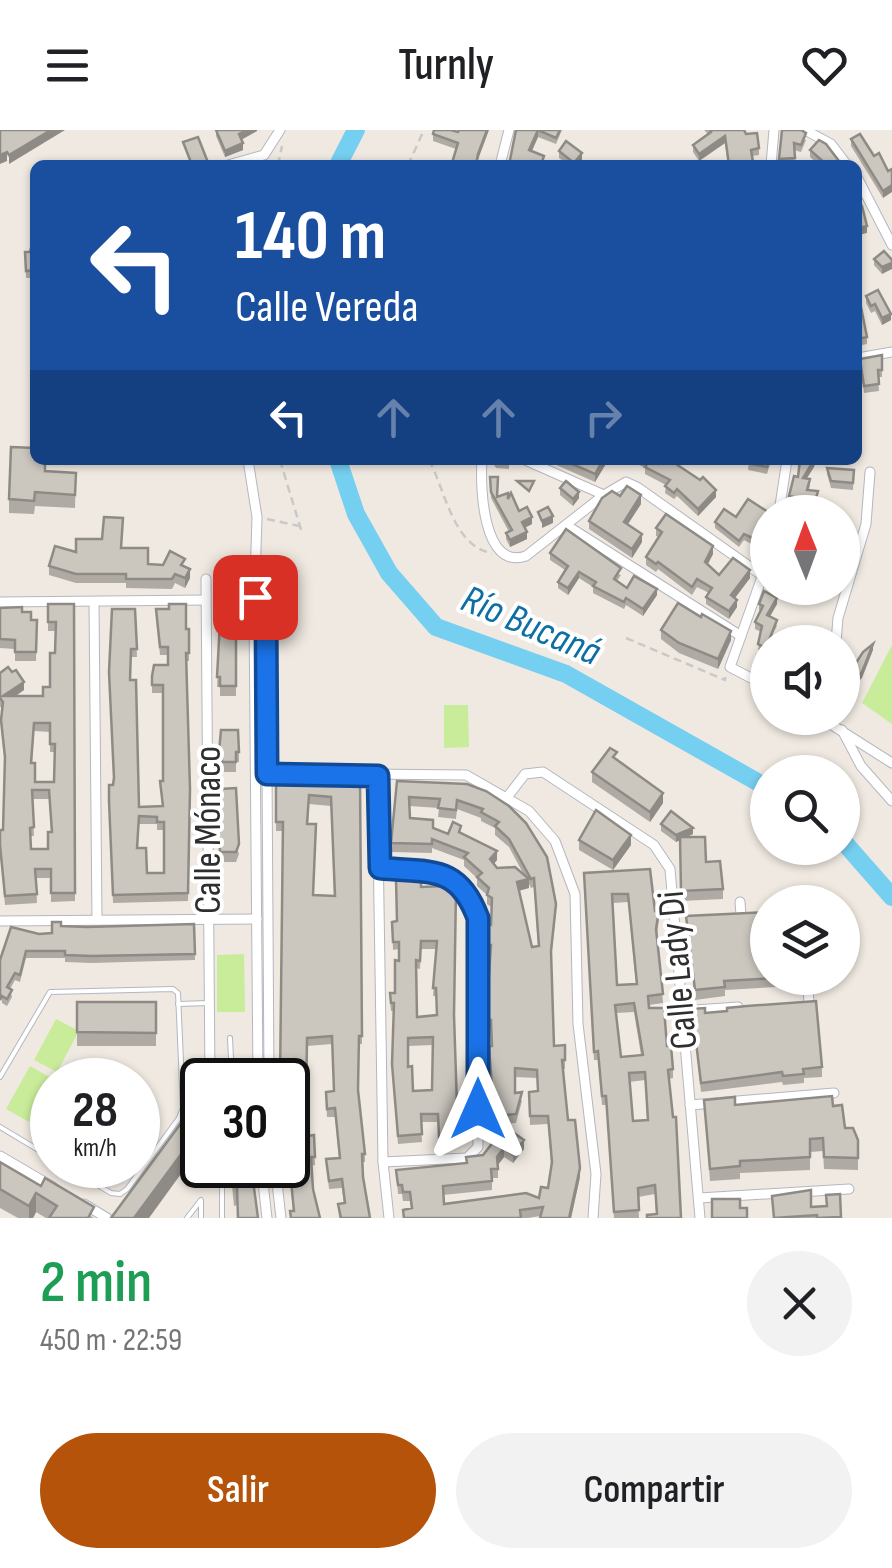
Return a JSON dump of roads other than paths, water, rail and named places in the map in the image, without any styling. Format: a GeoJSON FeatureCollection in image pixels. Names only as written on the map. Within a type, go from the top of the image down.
{"type":"FeatureCollection","features":[{"type":"Feature","properties":{"kind":"street"},"geometry":{"type":"LineString","coordinates":[[246,160],[264,155],[280,130]]}},
{"type":"Feature","properties":{"kind":"street"},"geometry":{"type":"LineString","coordinates":[[501,160],[509,130]]}},
{"type":"Feature","properties":{"kind":"street"},"geometry":{"type":"LineString","coordinates":[[771,160],[774,130]]}},
{"type":"Feature","properties":{"kind":"street"},"geometry":{"type":"LineString","coordinates":[[805,130],[831,144],[843,160]]}},
{"type":"Feature","properties":{"kind":"street"},"geometry":{"type":"LineString","coordinates":[[862,189],[887,226],[892,245]]}},
{"type":"Feature","properties":{"kind":"street"},"geometry":{"type":"LineString","coordinates":[[862,357],[892,352]]}},
{"type":"Feature","properties":{"kind":"street"},"geometry":{"type":"LineString","coordinates":[[249,465],[257,517],[258,1058]]}},
{"type":"Feature","properties":{"kind":"street"},"geometry":{"type":"LineString","coordinates":[[482,465],[484,513],[499,550],[513,560],[526,556],[626,482],[750,566]]}},
{"type":"Feature","properties":{"kind":"street"},"geometry":{"type":"LineString","coordinates":[[537,465],[604,495]]}},
{"type":"Feature","properties":{"kind":"street"},"geometry":{"type":"LineString","coordinates":[[782,495],[787,465]]}},
{"type":"Feature","properties":{"kind":"street"},"geometry":{"type":"LineString","coordinates":[[837,625],[866,524],[870,472]]}},
{"type":"Feature","properties":{"kind":"street"},"geometry":{"type":"LineString","coordinates":[[566,525],[741,636]]}},
{"type":"Feature","properties":{"kind":"street","name":"Calle Mónaco"},"geometry":{"type":"LineString","coordinates":[[206,579],[210,1058]]}},
{"type":"Feature","properties":{"kind":"street"},"geometry":{"type":"LineString","coordinates":[[255,597],[266,616],[269,1058]]}},
{"type":"Feature","properties":{"kind":"street"},"geometry":{"type":"LineString","coordinates":[[0,602],[206,600]]}},
{"type":"Feature","properties":{"kind":"street"},"geometry":{"type":"LineString","coordinates":[[94,603],[97,920]]}},
{"type":"Feature","properties":{"kind":"street"},"geometry":{"type":"LineString","coordinates":[[750,678],[730,667],[753,605]]}},
{"type":"Feature","properties":{"kind":"street"},"geometry":{"type":"LineString","coordinates":[[845,735],[861,766],[892,801]]}},
{"type":"Feature","properties":{"kind":"street"},"geometry":{"type":"LineString","coordinates":[[850,735],[892,763]]}},
{"type":"Feature","properties":{"kind":"street","name":"Calle Lady Di"},"geometry":{"type":"LineString","coordinates":[[508,796],[525,774],[544,772],[654,845],[670,869],[700,1218]]}},
{"type":"Feature","properties":{"kind":"street"},"geometry":{"type":"LineString","coordinates":[[267,774],[466,775],[529,810],[555,841],[575,894],[578,1024],[596,1174],[593,1218]]}},
{"type":"Feature","properties":{"kind":"street"},"geometry":{"type":"LineString","coordinates":[[378,776],[384,1162],[389,1218]]}},
{"type":"Feature","properties":{"kind":"street"},"geometry":{"type":"LineString","coordinates":[[380,868],[452,878],[469,894],[478,918],[478,1148],[466,1158],[384,1162]]}},
{"type":"Feature","properties":{"kind":"street"},"geometry":{"type":"LineString","coordinates":[[740,902],[741,915]]}},
{"type":"Feature","properties":{"kind":"street"},"geometry":{"type":"LineString","coordinates":[[724,916],[750,914]]}},
{"type":"Feature","properties":{"kind":"street"},"geometry":{"type":"LineString","coordinates":[[674,918],[690,917]]}},
{"type":"Feature","properties":{"kind":"street"},"geometry":{"type":"LineString","coordinates":[[0,921],[268,918]]}},
{"type":"Feature","properties":{"kind":"street"},"geometry":{"type":"LineString","coordinates":[[791,1004],[815,1002],[811,995]]}},
{"type":"Feature","properties":{"kind":"street"},"geometry":{"type":"LineString","coordinates":[[680,1011],[754,1006]]}},
{"type":"Feature","properties":{"kind":"street"},"geometry":{"type":"LineString","coordinates":[[690,1105],[834,1094]]}},
{"type":"Feature","properties":{"kind":"street"},"geometry":{"type":"LineString","coordinates":[[0,1156],[61,1192]]}},
{"type":"Feature","properties":{"kind":"street"},"geometry":{"type":"LineString","coordinates":[[263,1188],[266,1218]]}},
{"type":"Feature","properties":{"kind":"street"},"geometry":{"type":"LineString","coordinates":[[278,1188],[281,1218]]}},
{"type":"Feature","properties":{"kind":"street"},"geometry":{"type":"LineString","coordinates":[[698,1198],[848,1189]]}},
{"type":"Feature","properties":{"kind":"street"},"geometry":{"type":"LineString","coordinates":[[77,1200],[107,1218]]}},
{"type":"Feature","properties":{"kind":"lane"},"geometry":{"type":"LineString","coordinates":[[0,1077],[50,992],[173,989],[178,993],[183,1108],[160,1144]]}},
{"type":"Feature","properties":{"kind":"lane"},"geometry":{"type":"LineString","coordinates":[[178,1004],[210,1003]]}},
{"type":"Feature","properties":{"kind":"lane"},"geometry":{"type":"LineString","coordinates":[[230,1038],[231,1058]]}},
{"type":"Feature","properties":{"kind":"lane"},"geometry":{"type":"LineString","coordinates":[[0,1127],[30,1145]]}},
{"type":"Feature","properties":{"kind":"lane"},"geometry":{"type":"LineString","coordinates":[[103,1188],[111,1193],[127,1188]]}},
{"type":"Feature","properties":{"kind":"lane"},"geometry":{"type":"LineString","coordinates":[[222,1188],[222,1218]]}},
{"type":"Feature","properties":{"kind":"lane"},"geometry":{"type":"LineString","coordinates":[[187,1218],[200,1200],[200,1218]]}},
{"type":"Feature","properties":{"kind":"waterway","name":"Río Bucaná"},"geometry":{"type":"LineString","coordinates":[[341,160],[356,130]]}},
{"type":"Feature","properties":{"kind":"waterway","name":"Río Bucaná"},"geometry":{"type":"LineString","coordinates":[[340,465],[356,514],[389,573],[436,627],[566,674],[750,778]]}},
{"type":"Feature","properties":{"kind":"waterway","name":"Río Bucaná"},"geometry":{"type":"LineString","coordinates":[[860,861],[892,897]]}}]}
